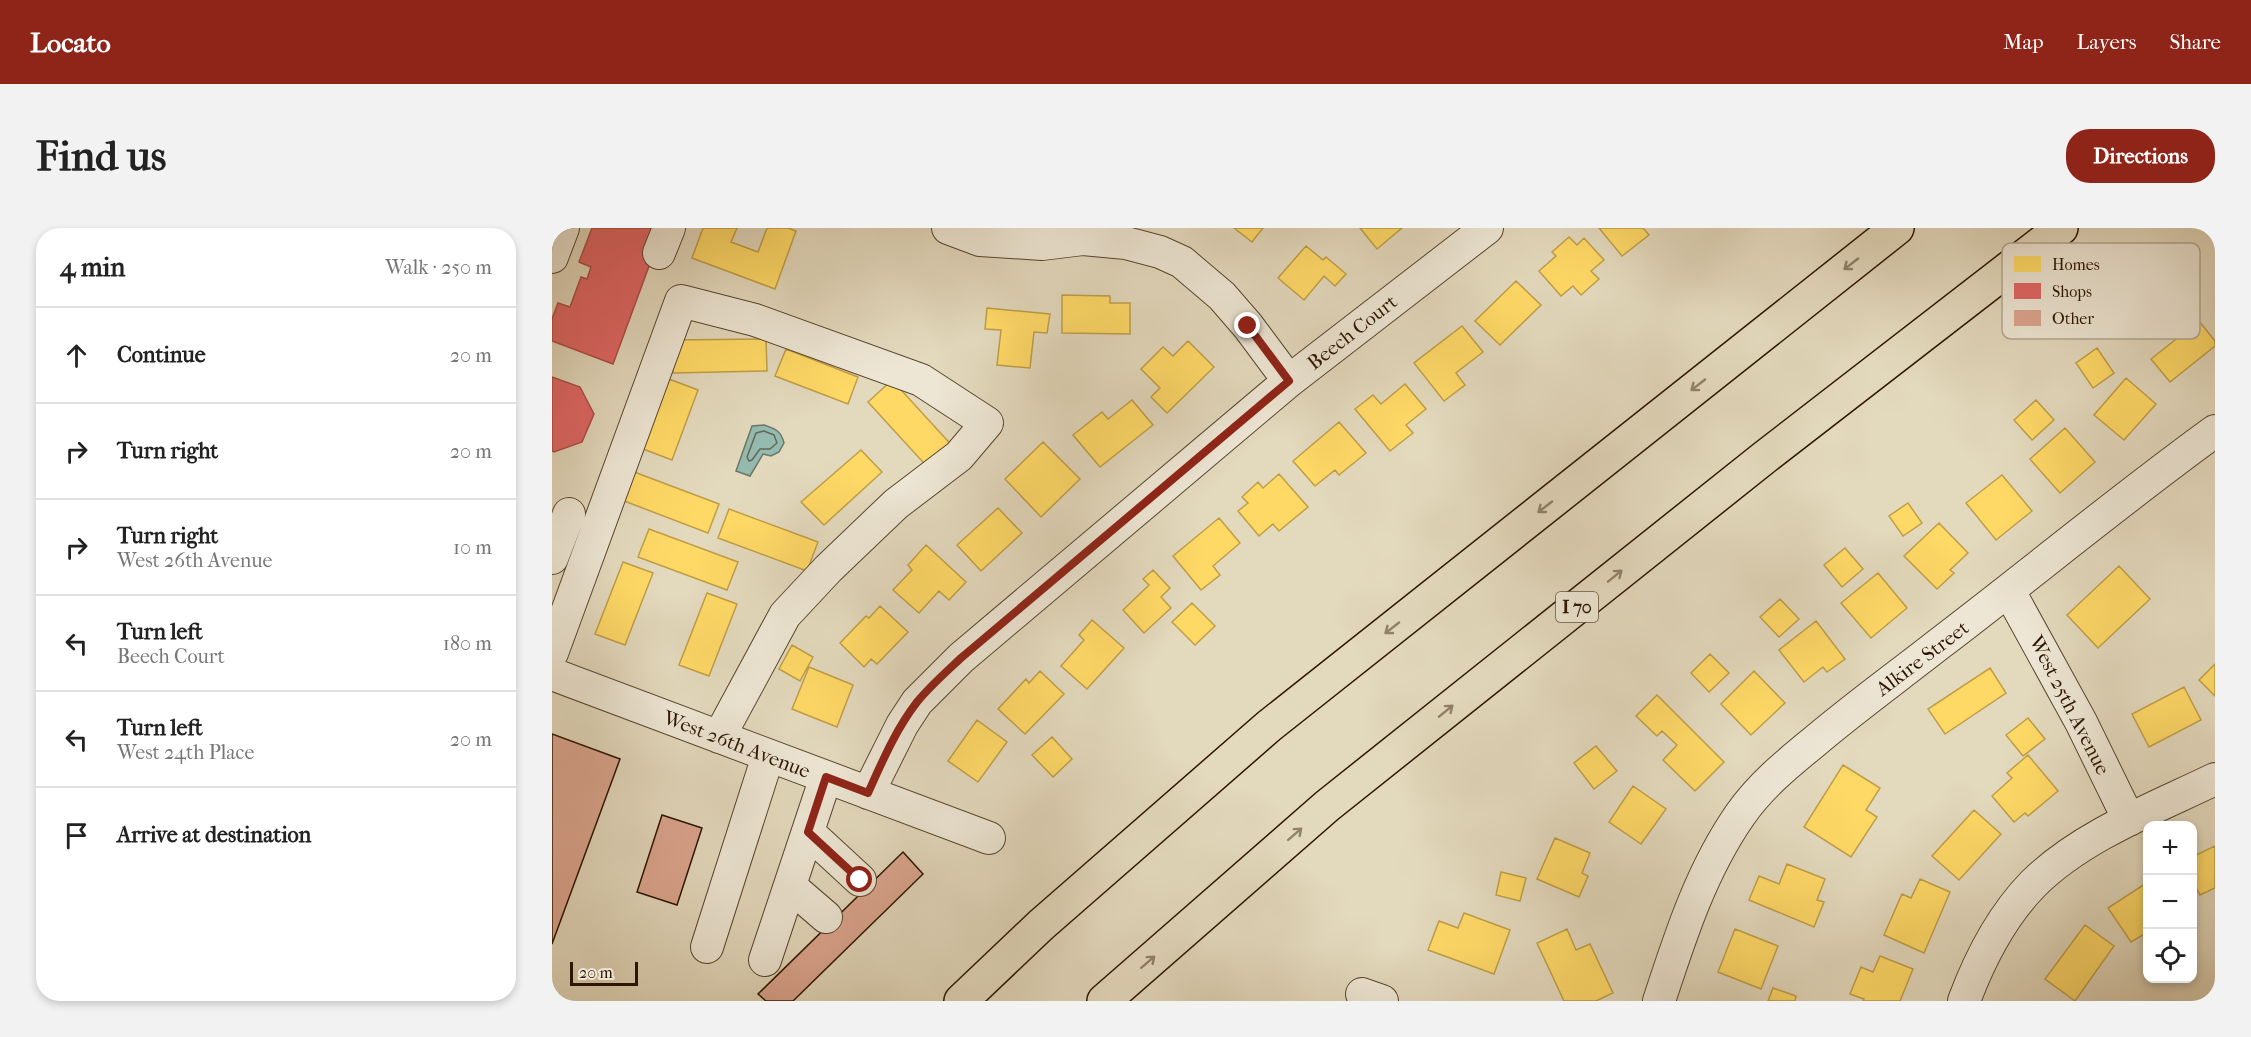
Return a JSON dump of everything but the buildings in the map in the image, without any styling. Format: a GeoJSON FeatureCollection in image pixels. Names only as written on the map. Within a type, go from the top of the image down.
{"type":"FeatureCollection","features":[{"type":"Feature","properties":{"kind":"highway"},"geometry":{"type":"LineString","coordinates":[[961,1001],[1041,925],[1269,726],[1897,228]]}},
{"type":"Feature","properties":{"kind":"highway","name":"I 70"},"geometry":{"type":"LineString","coordinates":[[2042,243],[2061,228]]}},
{"type":"Feature","properties":{"kind":"highway","name":"I 70"},"geometry":{"type":"LineString","coordinates":[[1104,1001],[1327,806],[1765,457],[2002,274]]}},
{"type":"Feature","properties":{"kind":"street"},"geometry":{"type":"LineString","coordinates":[[552,257],[563,228]]}},
{"type":"Feature","properties":{"kind":"street"},"geometry":{"type":"LineString","coordinates":[[948,228],[980,240],[1042,244],[1083,239],[1126,243],[1160,252],[1182,262],[1222,296],[1248,326],[1289,381]]}},
{"type":"Feature","properties":{"kind":"street","name":"Beech Court"},"geometry":{"type":"LineString","coordinates":[[868,793],[902,725],[917,702],[961,658],[1289,381],[1487,228]]}},
{"type":"Feature","properties":{"kind":"street"},"geometry":{"type":"LineString","coordinates":[[552,653],[681,301],[755,320],[921,380],[987,423],[959,456],[897,504],[828,569],[784,615],[719,737]]}},
{"type":"Feature","properties":{"kind":"street","name":"Alkire Street"},"geometry":{"type":"LineString","coordinates":[[1659,1001],[1670,926],[1693,903],[1726,837],[1750,801],[1772,777],[1838,721],[2215,431]]}},
{"type":"Feature","properties":{"kind":"street"},"geometry":{"type":"LineString","coordinates":[[552,558],[569,514]]}},
{"type":"Feature","properties":{"kind":"street","name":"West 25th Avenue"},"geometry":{"type":"LineString","coordinates":[[2009,591],[2081,722],[2129,820]]}},
{"type":"Feature","properties":{"kind":"street","name":"West 26th Avenue"},"geometry":{"type":"LineString","coordinates":[[552,674],[989,838]]}},
{"type":"Feature","properties":{"kind":"street"},"geometry":{"type":"LineString","coordinates":[[707,947],[768,756]]}},
{"type":"Feature","properties":{"kind":"street"},"geometry":{"type":"LineString","coordinates":[[765,960],[826,777]]}},
{"type":"Feature","properties":{"kind":"street"},"geometry":{"type":"LineString","coordinates":[[1964,1001],[1983,955],[1997,930],[2034,884],[2060,861],[2129,820],[2215,779]]}},
{"type":"Feature","properties":{"kind":"street"},"geometry":{"type":"LineString","coordinates":[[808,832],[860,880]]}},
{"type":"Feature","properties":{"kind":"street"},"geometry":{"type":"LineString","coordinates":[[790,886],[826,917]]}},
{"type":"Feature","properties":{"kind":"water"},"geometry":{"type":"Polygon","coordinates":[[[764,425],[780,433],[784,443],[779,452],[771,456],[763,454],[750,476],[736,471],[752,426],[764,425]]]}},
{"type":"Feature","properties":{"kind":"route"},"geometry":{"type":"LineString","coordinates":[[860,880],[808,832],[826,777],[868,793],[902,725],[917,702],[936,682],[961,658],[1289,381],[1248,326]]}}]}
